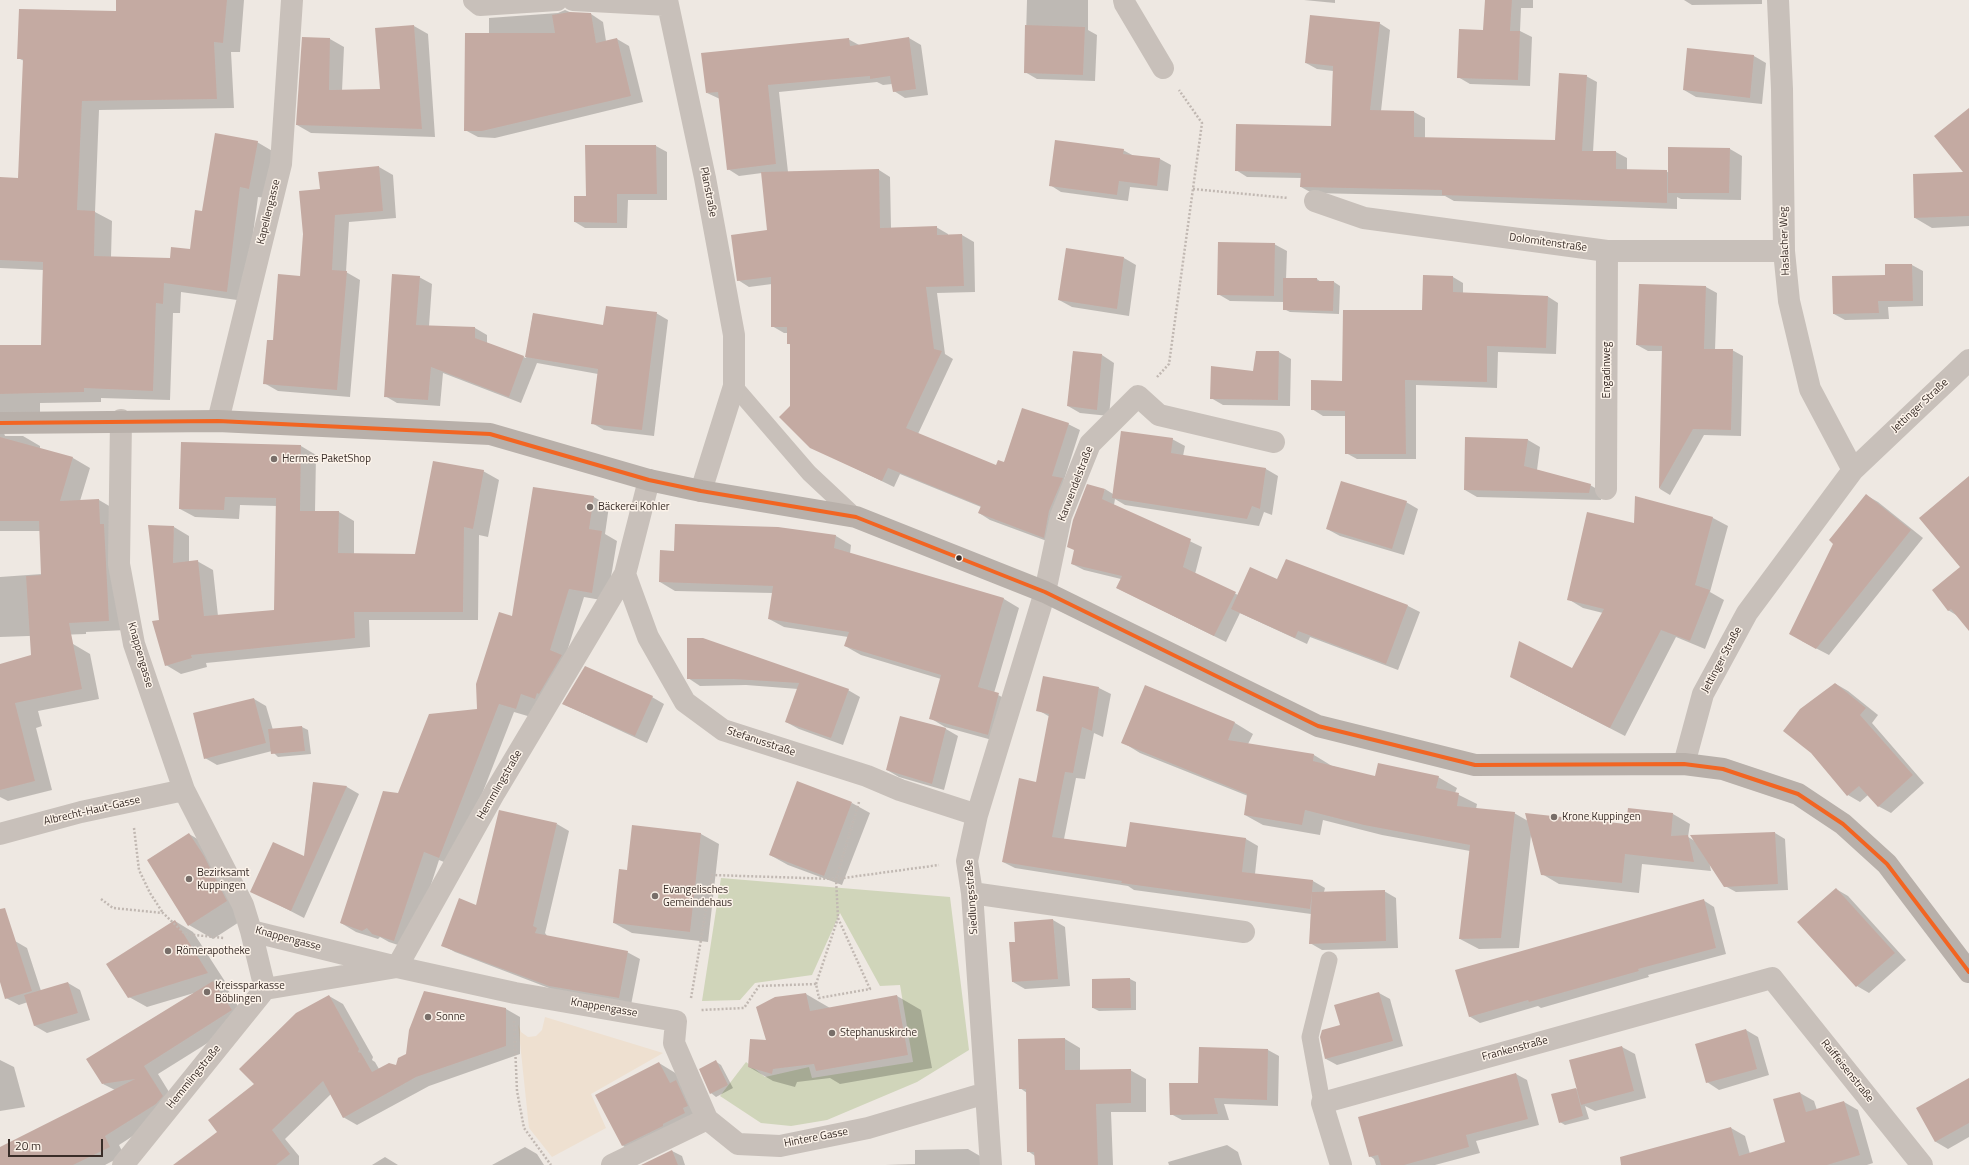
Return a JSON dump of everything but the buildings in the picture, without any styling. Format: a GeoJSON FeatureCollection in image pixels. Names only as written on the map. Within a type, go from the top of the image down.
{"type":"FeatureCollection","features":[{"type":"Feature","properties":{"kind":"main road"},"geometry":{"type":"LineString","coordinates":[[0,423],[121,420],[218,421],[490,434],[649,480],[701,491],[856,517],[1045,592],[1318,726],[1475,765],[1684,764],[1723,769],[1798,794],[1843,824],[1887,864],[1969,972]]}},
{"type":"Feature","properties":{"kind":"street","name":"Kapellengasse"},"geometry":{"type":"LineString","coordinates":[[218,421],[281,164],[292,0]]}},
{"type":"Feature","properties":{"kind":"street"},"geometry":{"type":"LineString","coordinates":[[474,0],[480,5],[557,0]]}},
{"type":"Feature","properties":{"kind":"street"},"geometry":{"type":"LineString","coordinates":[[573,0],[668,2]]}},
{"type":"Feature","properties":{"kind":"street"},"geometry":{"type":"LineString","coordinates":[[1124,0],[1164,68]]}},
{"type":"Feature","properties":{"kind":"street","name":"Haslacher Weg"},"geometry":{"type":"LineString","coordinates":[[1778,0],[1782,89],[1784,251],[1789,301],[1810,389],[1853,470]]}},
{"type":"Feature","properties":{"kind":"street","name":"Planstraße"},"geometry":{"type":"LineString","coordinates":[[668,2],[705,178],[734,334],[734,386],[701,491]]}},
{"type":"Feature","properties":{"kind":"street","name":"Dolomitenstraße"},"geometry":{"type":"LineString","coordinates":[[1315,201],[1364,218],[1607,251],[1784,251]]}},
{"type":"Feature","properties":{"kind":"street","name":"Engadinweg"},"geometry":{"type":"LineString","coordinates":[[1606,489],[1607,251]]}},
{"type":"Feature","properties":{"kind":"street","name":"Jettinger Straße"},"geometry":{"type":"LineString","coordinates":[[1684,764],[1703,694],[1747,612],[1853,470],[1969,360]]}},
{"type":"Feature","properties":{"kind":"street"},"geometry":{"type":"LineString","coordinates":[[1138,396],[1159,415],[1274,442]]}},
{"type":"Feature","properties":{"kind":"street","name":"Karwendelstraße"},"geometry":{"type":"LineString","coordinates":[[1045,592],[1061,516],[1090,444],[1138,396]]}},
{"type":"Feature","properties":{"kind":"street","name":"Knappengasse"},"geometry":{"type":"LineString","coordinates":[[121,420],[119,564],[134,644],[184,790],[243,905],[251,931],[397,967],[515,992],[682,1016]]}},
{"type":"Feature","properties":{"kind":"street","name":"Hemmlingstraße"},"geometry":{"type":"LineString","coordinates":[[397,967],[495,792],[625,574],[649,480]]}},
{"type":"Feature","properties":{"kind":"street","name":"Stefanusstraße"},"geometry":{"type":"LineString","coordinates":[[625,574],[648,637],[685,702],[723,730],[867,776],[900,790],[977,815]]}},
{"type":"Feature","properties":{"kind":"street","name":"Siedlungsstraße"},"geometry":{"type":"LineString","coordinates":[[991,1165],[972,893],[967,861],[977,815],[1045,592]]}},
{"type":"Feature","properties":{"kind":"street","name":"Albrecht-Haut-Gasse"},"geometry":{"type":"LineString","coordinates":[[0,834],[81,812],[184,790]]}},
{"type":"Feature","properties":{"kind":"street"},"geometry":{"type":"LineString","coordinates":[[972,893],[1244,932]]}},
{"type":"Feature","properties":{"kind":"street"},"geometry":{"type":"LineString","coordinates":[[251,931],[265,989],[397,967]]}},
{"type":"Feature","properties":{"kind":"street","name":"Frankenstraße"},"geometry":{"type":"LineString","coordinates":[[1322,1102],[1772,978]]}},
{"type":"Feature","properties":{"kind":"street","name":"Raiffeisenstraße"},"geometry":{"type":"LineString","coordinates":[[1772,978],[1922,1165]]}},
{"type":"Feature","properties":{"kind":"street","name":"Hemmlingstraße"},"geometry":{"type":"LineString","coordinates":[[123,1165],[265,989]]}},
{"type":"Feature","properties":{"kind":"street"},"geometry":{"type":"LineString","coordinates":[[612,1165],[707,1118],[674,1043],[682,1016]]}},
{"type":"Feature","properties":{"kind":"street","name":"Hintere Gasse"},"geometry":{"type":"LineString","coordinates":[[707,1118],[738,1144],[780,1146],[868,1128],[986,1093]]}},
{"type":"Feature","properties":{"kind":"street"},"geometry":{"type":"LineString","coordinates":[[1322,1102],[1341,1165]]}},
{"type":"Feature","properties":{"kind":"lane"},"geometry":{"type":"LineString","coordinates":[[734,386],[809,473],[856,517]]}},
{"type":"Feature","properties":{"kind":"lane"},"geometry":{"type":"LineString","coordinates":[[1322,1102],[1310,1037],[1329,960]]}},
{"type":"Feature","properties":{"kind":"path"},"geometry":{"type":"LineString","coordinates":[[1138,396],[1169,364],[1202,123],[1164,68]]}},
{"type":"Feature","properties":{"kind":"path"},"geometry":{"type":"LineString","coordinates":[[1193,189],[1315,201]]}},
{"type":"Feature","properties":{"kind":"path"},"geometry":{"type":"LineString","coordinates":[[838,918],[816,984],[819,998],[870,990],[838,918],[836,879],[867,776]]}},
{"type":"Feature","properties":{"kind":"path"},"geometry":{"type":"LineString","coordinates":[[133,801],[136,850],[139,870],[150,893],[163,913],[185,934],[228,938],[251,931]]}},
{"type":"Feature","properties":{"kind":"path"},"geometry":{"type":"LineString","coordinates":[[816,984],[759,986],[744,1008],[682,1016],[712,874],[836,879],[967,861]]}},
{"type":"Feature","properties":{"kind":"path"},"geometry":{"type":"LineString","coordinates":[[101,899],[113,908],[163,913]]}},
{"type":"Feature","properties":{"kind":"path"},"geometry":{"type":"LineString","coordinates":[[515,992],[514,1038],[517,1091],[524,1128],[551,1165]]}},
{"type":"Feature","properties":{"kind":"green space"},"geometry":{"type":"Polygon","coordinates":[[[721,878],[950,897],[969,1050],[917,1082],[827,1120],[791,1126],[761,1123],[720,1096],[746,1062],[765,1077],[809,1067],[812,1078],[913,1062],[900,985],[880,986],[840,913],[812,975],[755,983],[740,1000],[702,1001],[721,878]]]}},
{"type":"Feature","properties":{"kind":"shaded area"},"geometry":{"type":"Polygon","coordinates":[[[545,1017],[663,1053],[591,1094],[606,1128],[552,1157],[529,1128],[518,1024],[521,1032],[528,1037],[536,1036],[542,1030],[545,1017]]]}},
{"type":"Feature","properties":{"kind":"transit line"},"geometry":{"type":"LineString","coordinates":[[0,423],[218,421],[490,434],[649,480],[701,491],[856,517],[1045,592],[1318,726],[1475,765],[1684,764],[1723,769],[1798,794],[1843,824],[1887,864],[1969,972]]}},
{"type":"Feature","properties":{"kind":"place","name":"Hermes PaketShop"},"geometry":{"type":"Point","coordinates":[274,459]}},
{"type":"Feature","properties":{"kind":"place","name":"Bäckerei Kohler"},"geometry":{"type":"Point","coordinates":[590,507]}},
{"type":"Feature","properties":{"kind":"place","name":"Krone Kuppingen"},"geometry":{"type":"Point","coordinates":[1554,817]}},
{"type":"Feature","properties":{"kind":"place","name":"Bezirksamt Kuppingen"},"geometry":{"type":"Point","coordinates":[189,879]}},
{"type":"Feature","properties":{"kind":"place","name":"Evangelisches Gemeindehaus"},"geometry":{"type":"Point","coordinates":[655,896]}},
{"type":"Feature","properties":{"kind":"place","name":"Römerapotheke"},"geometry":{"type":"Point","coordinates":[168,951]}},
{"type":"Feature","properties":{"kind":"place","name":"Kreissparkasse Böblingen"},"geometry":{"type":"Point","coordinates":[207,992]}},
{"type":"Feature","properties":{"kind":"place","name":"Sonne"},"geometry":{"type":"Point","coordinates":[428,1017]}},
{"type":"Feature","properties":{"kind":"place","name":"Stephanuskirche"},"geometry":{"type":"Point","coordinates":[832,1033]}}]}
